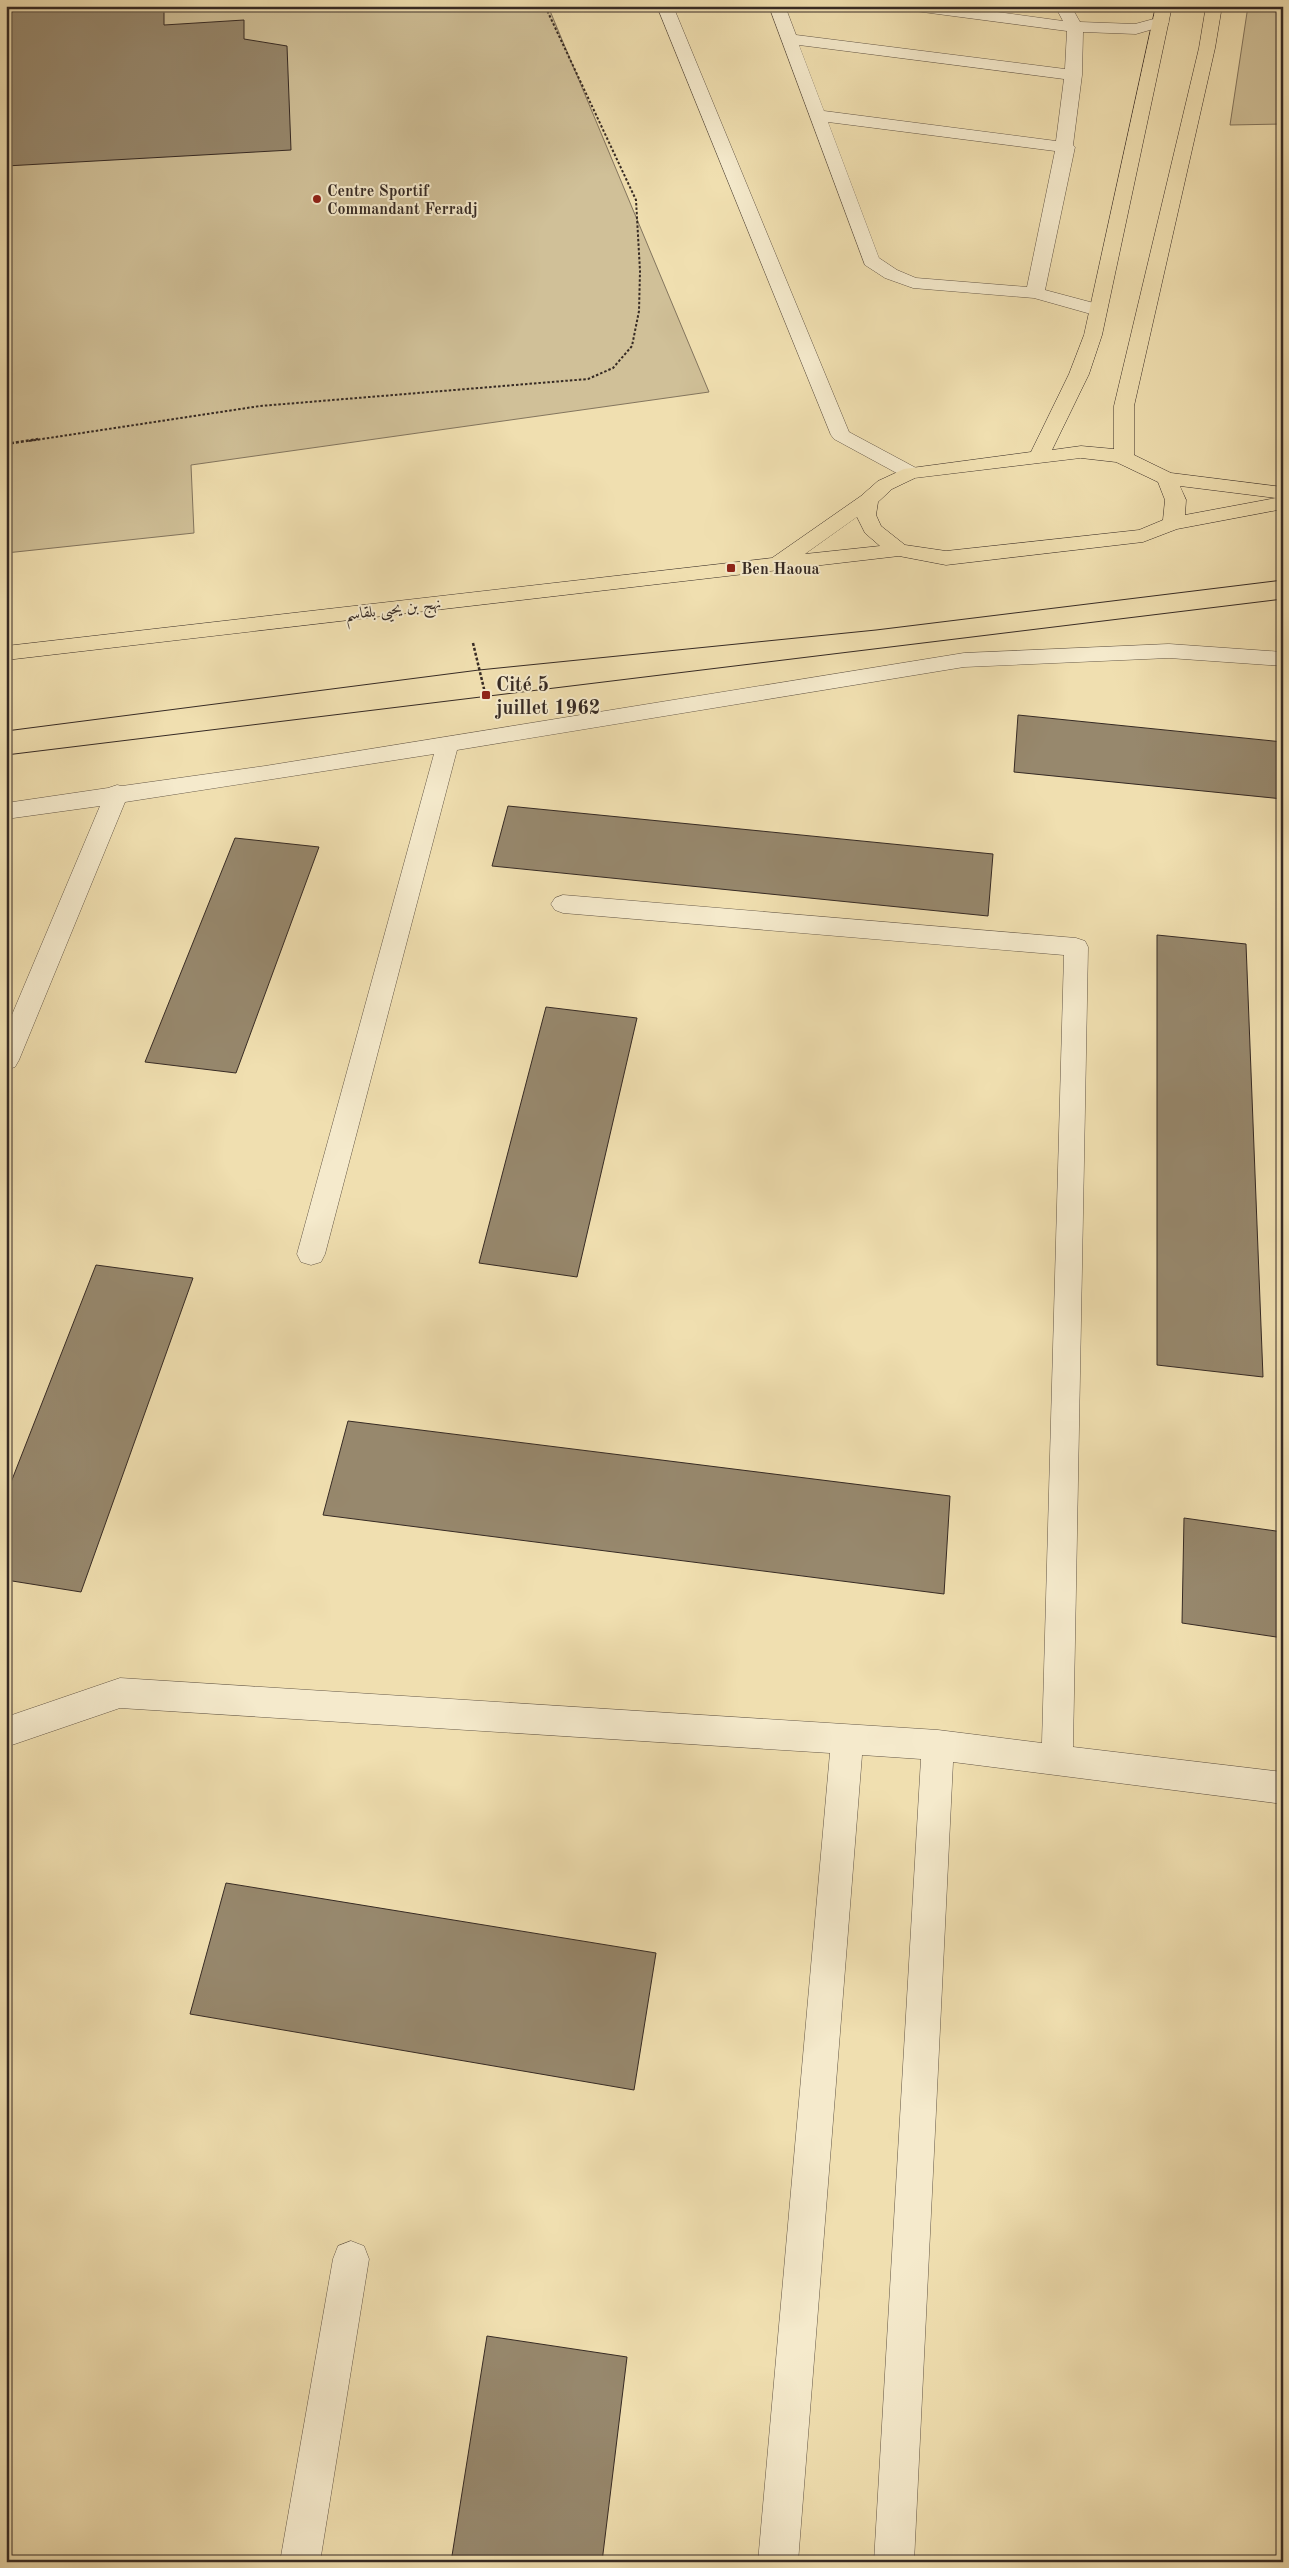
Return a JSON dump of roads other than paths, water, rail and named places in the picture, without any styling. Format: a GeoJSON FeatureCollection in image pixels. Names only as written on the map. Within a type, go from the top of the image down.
{"type":"FeatureCollection","features":[{"type":"Feature","properties":{"kind":"main road"},"geometry":{"type":"LineString","coordinates":[[1124,459],[1124,406],[1207,48],[1214,6]]}},
{"type":"Feature","properties":{"kind":"main road"},"geometry":{"type":"LineString","coordinates":[[1038,458],[1079,374],[1093,335],[1162,14]]}},
{"type":"Feature","properties":{"kind":"main road","name":"نهج بن يحيى بلقاسم"},"geometry":{"type":"LineString","coordinates":[[779,563],[868,500],[885,485],[911,473],[1081,452],[1120,456],[1166,478]]}},
{"type":"Feature","properties":{"kind":"main road"},"geometry":{"type":"LineString","coordinates":[[1172,524],[1177,514],[1176,503],[1166,478],[1283,493]]}},
{"type":"Feature","properties":{"kind":"main road"},"geometry":{"type":"LineString","coordinates":[[868,500],[866,514],[872,529],[899,550],[946,558],[1143,536],[1172,524],[1283,504]]}},
{"type":"Feature","properties":{"kind":"main road","name":"نهج بن يحيى بلقاسم"},"geometry":{"type":"LineString","coordinates":[[6,653],[899,550]]}},
{"type":"Feature","properties":{"kind":"street"},"geometry":{"type":"LineString","coordinates":[[665,6],[841,435],[911,473]]}},
{"type":"Feature","properties":{"kind":"street"},"geometry":{"type":"LineString","coordinates":[[777,6],[871,261],[891,274],[913,283],[1035,293],[1098,310]]}},
{"type":"Feature","properties":{"kind":"street"},"geometry":{"type":"LineString","coordinates":[[915,6],[966,10],[1075,27],[1136,29],[1162,14]]}},
{"type":"Feature","properties":{"kind":"street"},"geometry":{"type":"LineString","coordinates":[[1035,293],[1066,147],[1074,75],[1075,27],[1063,6]]}},
{"type":"Feature","properties":{"kind":"street"},"geometry":{"type":"LineString","coordinates":[[789,39],[1074,75]]}},
{"type":"Feature","properties":{"kind":"street"},"geometry":{"type":"LineString","coordinates":[[816,114],[1066,147]]}},
{"type":"Feature","properties":{"kind":"street"},"geometry":{"type":"LineString","coordinates":[[6,810],[117,793],[265,774],[964,660],[1168,651],[1283,659]]}},
{"type":"Feature","properties":{"kind":"street"},"geometry":{"type":"LineString","coordinates":[[311,1254],[448,744]]}},
{"type":"Feature","properties":{"kind":"street"},"geometry":{"type":"LineString","coordinates":[[6,1060],[117,793]]}},
{"type":"Feature","properties":{"kind":"street"},"geometry":{"type":"LineString","coordinates":[[563,904],[1076,947],[1057,1760]]}},
{"type":"Feature","properties":{"kind":"street"},"geometry":{"type":"LineString","coordinates":[[6,1732],[120,1693],[938,1746],[1283,1788]]}},
{"type":"Feature","properties":{"kind":"street"},"geometry":{"type":"LineString","coordinates":[[778,2562],[846,1739]]}},
{"type":"Feature","properties":{"kind":"street"},"geometry":{"type":"LineString","coordinates":[[894,2562],[938,1746]]}},
{"type":"Feature","properties":{"kind":"street"},"geometry":{"type":"LineString","coordinates":[[300,2562],[352,2259]]}},
{"type":"Feature","properties":{"kind":"tram line"},"geometry":{"type":"LineString","coordinates":[[6,731],[479,670],[876,630],[1283,580]]}},
{"type":"Feature","properties":{"kind":"tram line"},"geometry":{"type":"LineString","coordinates":[[6,755],[1283,599]]}},
{"type":"Feature","properties":{"kind":"place","name":"Centre Sportif Commandant Ferradj"},"geometry":{"type":"Point","coordinates":[317,199]}},
{"type":"Feature","properties":{"kind":"place","name":"Ben Haoua"},"geometry":{"type":"Point","coordinates":[731,568]}},
{"type":"Feature","properties":{"kind":"place","name":"Cité 5 juillet 1962"},"geometry":{"type":"Point","coordinates":[486,695]}}]}
